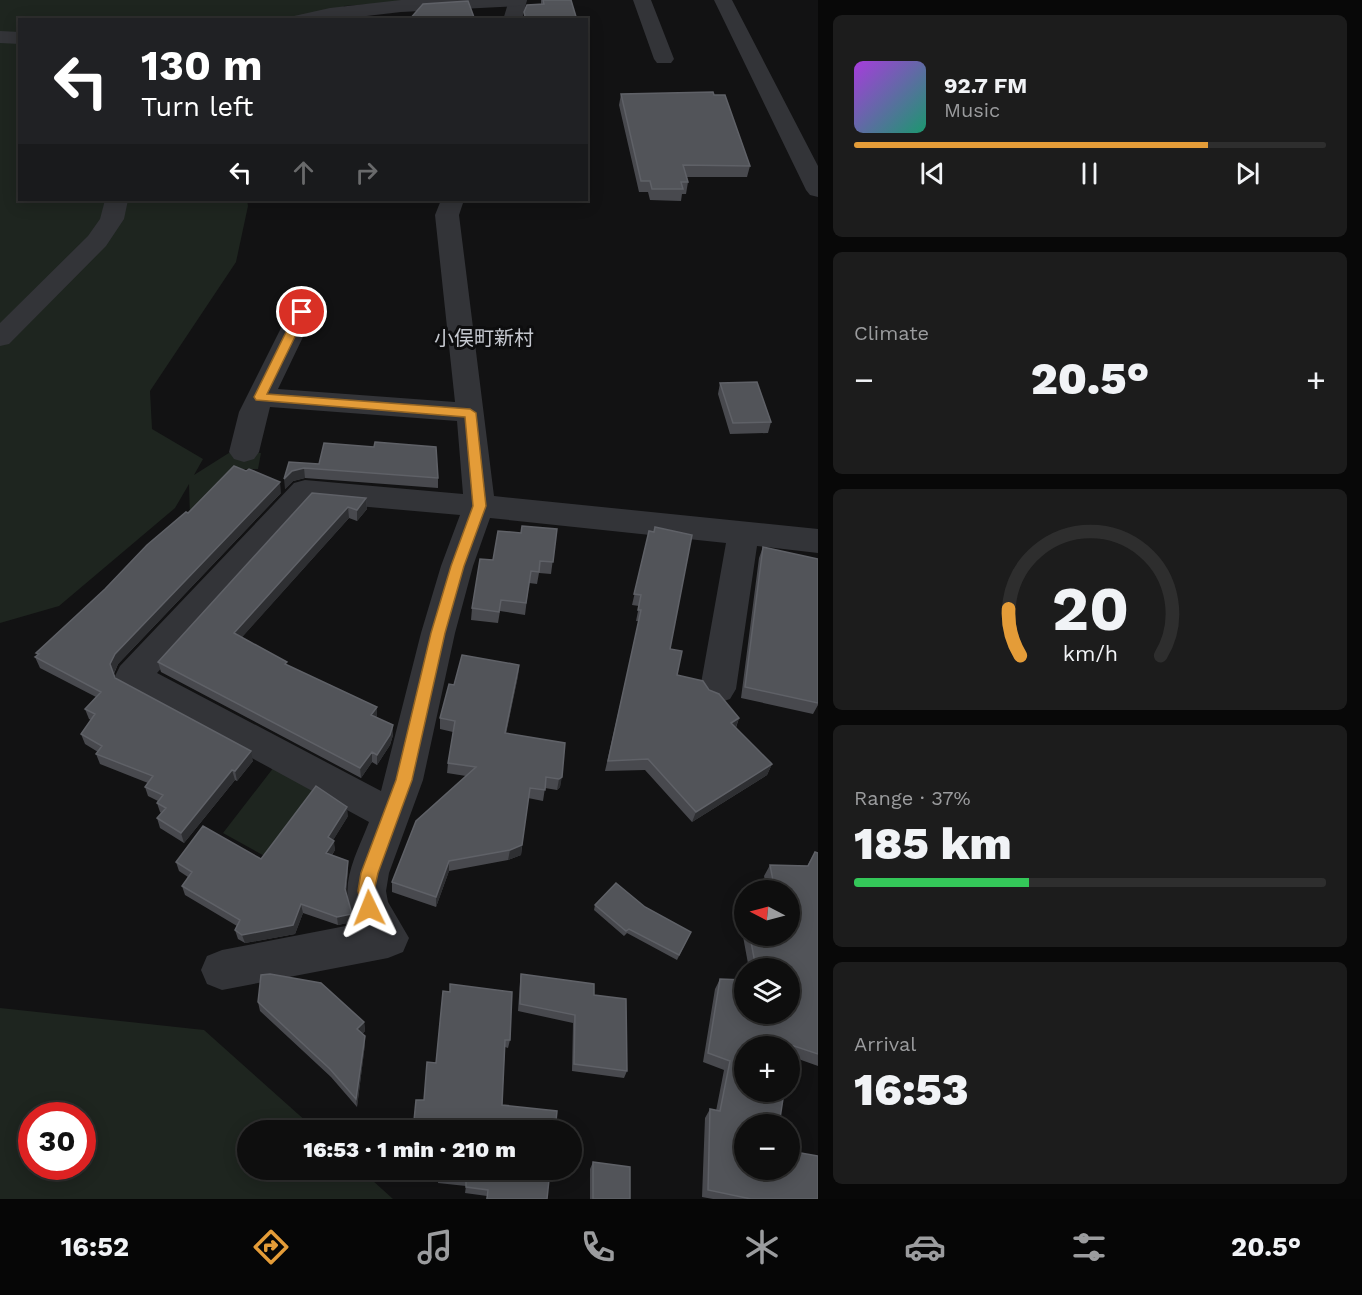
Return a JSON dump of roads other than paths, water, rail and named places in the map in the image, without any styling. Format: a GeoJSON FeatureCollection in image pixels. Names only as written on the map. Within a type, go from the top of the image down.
{"type":"FeatureCollection","features":[{"type":"Feature","properties":{"kind":"street"},"geometry":{"type":"LineString","coordinates":[[311,18],[401,6],[518,0],[513,18]]}},
{"type":"Feature","properties":{"kind":"street"},"geometry":{"type":"LineString","coordinates":[[642,0],[664,59]]}},
{"type":"Feature","properties":{"kind":"street"},"geometry":{"type":"LineString","coordinates":[[723,0],[818,190]]}},
{"type":"Feature","properties":{"kind":"street"},"geometry":{"type":"LineString","coordinates":[[0,37],[18,38]]}},
{"type":"Feature","properties":{"kind":"street"},"geometry":{"type":"LineString","coordinates":[[0,338],[97,241],[112,219],[116,201]]}},
{"type":"Feature","properties":{"kind":"street"},"geometry":{"type":"LineString","coordinates":[[222,970],[388,938],[369,908],[366,891],[369,873],[404,780],[451,588],[479,506],[447,215],[452,201]]}},
{"type":"Feature","properties":{"kind":"street"},"geometry":{"type":"LineString","coordinates":[[244,452],[253,412],[302,312]]}},
{"type":"Feature","properties":{"kind":"street"},"geometry":{"type":"LineString","coordinates":[[260,397],[470,413]]}},
{"type":"Feature","properties":{"kind":"street"},"geometry":{"type":"LineString","coordinates":[[391,815],[132,676],[305,491],[479,506],[818,541]]}},
{"type":"Feature","properties":{"kind":"street"},"geometry":{"type":"LineString","coordinates":[[718,689],[743,533]]}},
{"type":"Feature","properties":{"kind":"district","name":"小俣町新村"},"geometry":{"type":"Point","coordinates":[484,338]}}]}
